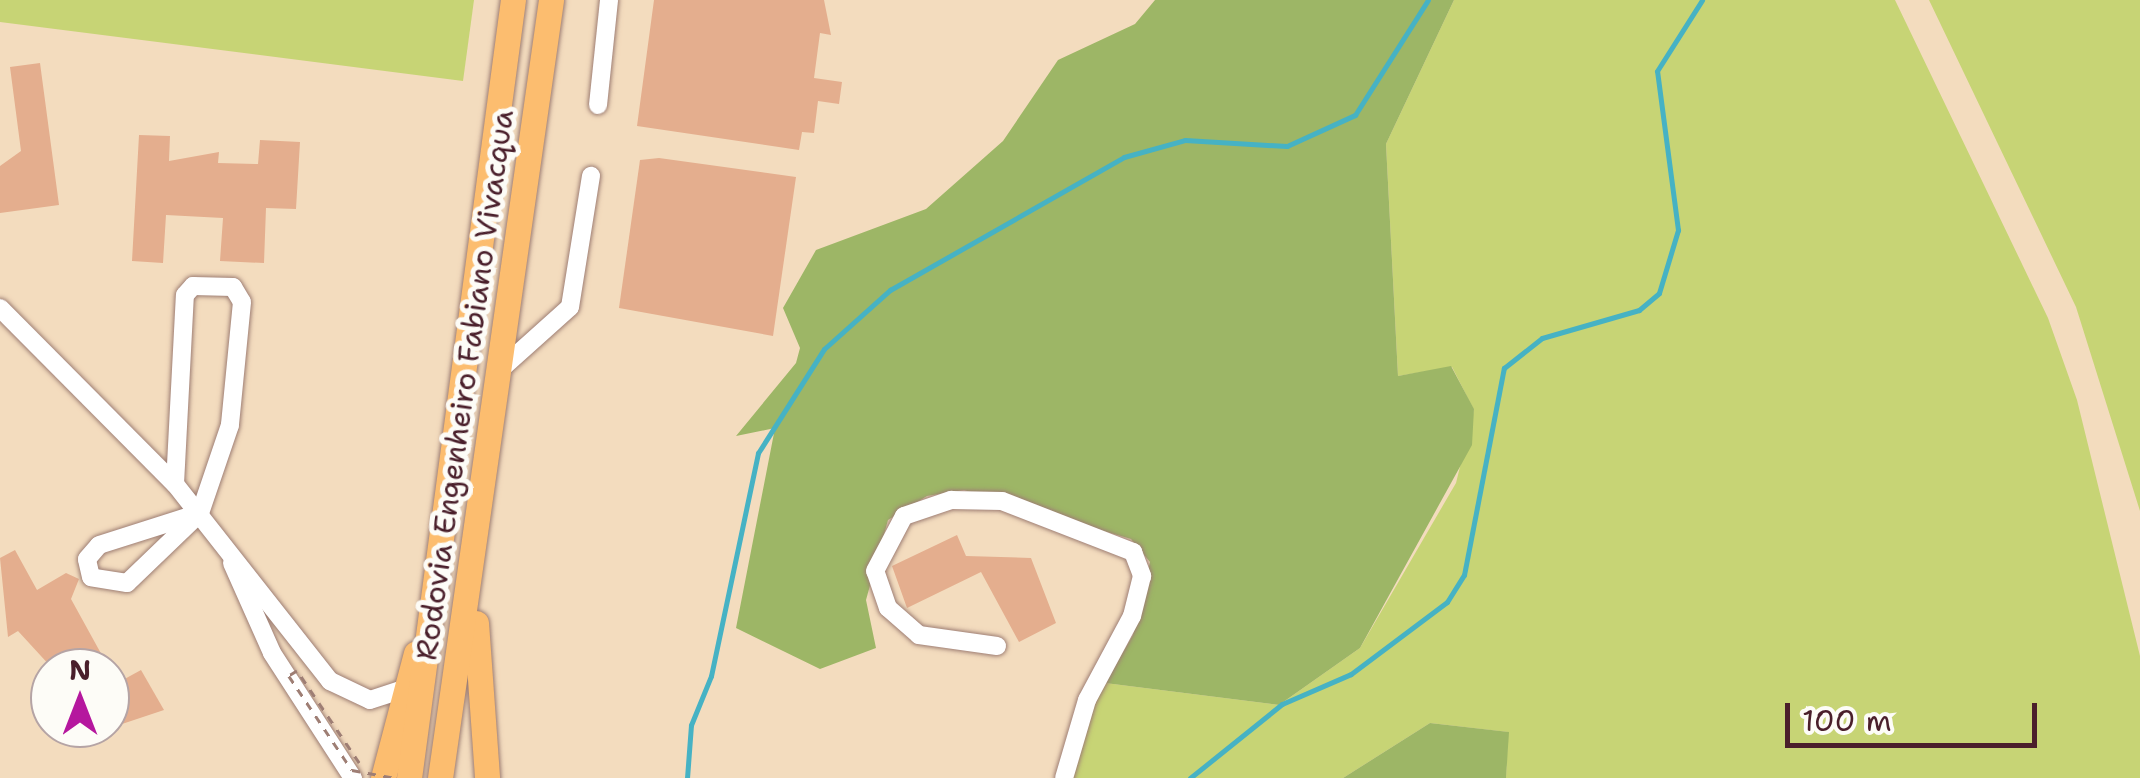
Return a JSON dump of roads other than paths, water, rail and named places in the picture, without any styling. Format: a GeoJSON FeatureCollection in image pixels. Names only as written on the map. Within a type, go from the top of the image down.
{"type":"FeatureCollection","features":[{"type":"Feature","properties":{"kind":"highway","name":"Rodovia Engenheiro Fabiano Vivacqua"},"geometry":{"type":"LineString","coordinates":[[410,778],[513,0]]}},
{"type":"Feature","properties":{"kind":"highway","name":"Rodovia Engenheiro Fabiano Vivacqua"},"geometry":{"type":"LineString","coordinates":[[440,778],[473,587],[552,0]]}},
{"type":"Feature","properties":{"kind":"highway"},"geometry":{"type":"LineString","coordinates":[[473,587],[487,766]]}},
{"type":"Feature","properties":{"kind":"highway"},"geometry":{"type":"LineString","coordinates":[[384,778],[402,689],[432,612]]}},
{"type":"Feature","properties":{"kind":"lane"},"geometry":{"type":"LineString","coordinates":[[598,105],[610,0]]}},
{"type":"Feature","properties":{"kind":"lane"},"geometry":{"type":"LineString","coordinates":[[502,368],[570,307],[590,176]]}},
{"type":"Feature","properties":{"kind":"lane"},"geometry":{"type":"LineString","coordinates":[[175,484],[185,295],[194,286],[232,287],[242,302],[230,425],[200,513],[128,584],[91,577],[87,558],[98,545],[200,513]]}},
{"type":"Feature","properties":{"kind":"lane"},"geometry":{"type":"LineString","coordinates":[[0,308],[175,484],[338,689],[370,700],[402,689]]}},
{"type":"Feature","properties":{"kind":"lane"},"geometry":{"type":"LineString","coordinates":[[997,646],[919,635],[888,608],[875,571],[904,516],[951,500],[1002,501],[1114,538],[1137,558],[1132,616],[1087,700],[1064,778]]}},
{"type":"Feature","properties":{"kind":"lane"},"geometry":{"type":"LineString","coordinates":[[223,544],[289,676],[356,770]]}},
{"type":"Feature","properties":{"kind":"lane"},"geometry":{"type":"LineString","coordinates":[[487,766],[502,778]]}},
{"type":"Feature","properties":{"kind":"waterway"},"geometry":{"type":"LineString","coordinates":[[687,778],[691,725],[711,676],[758,453],[824,349],[890,290],[1124,157],[1185,140],[1287,146],[1355,115],[1428,0]]}},
{"type":"Feature","properties":{"kind":"waterway"},"geometry":{"type":"LineString","coordinates":[[1190,778],[1282,704],[1351,674],[1447,602],[1464,575],[1504,368],[1542,338],[1639,310],[1659,293],[1678,230],[1657,71],[1702,0]]}}]}
